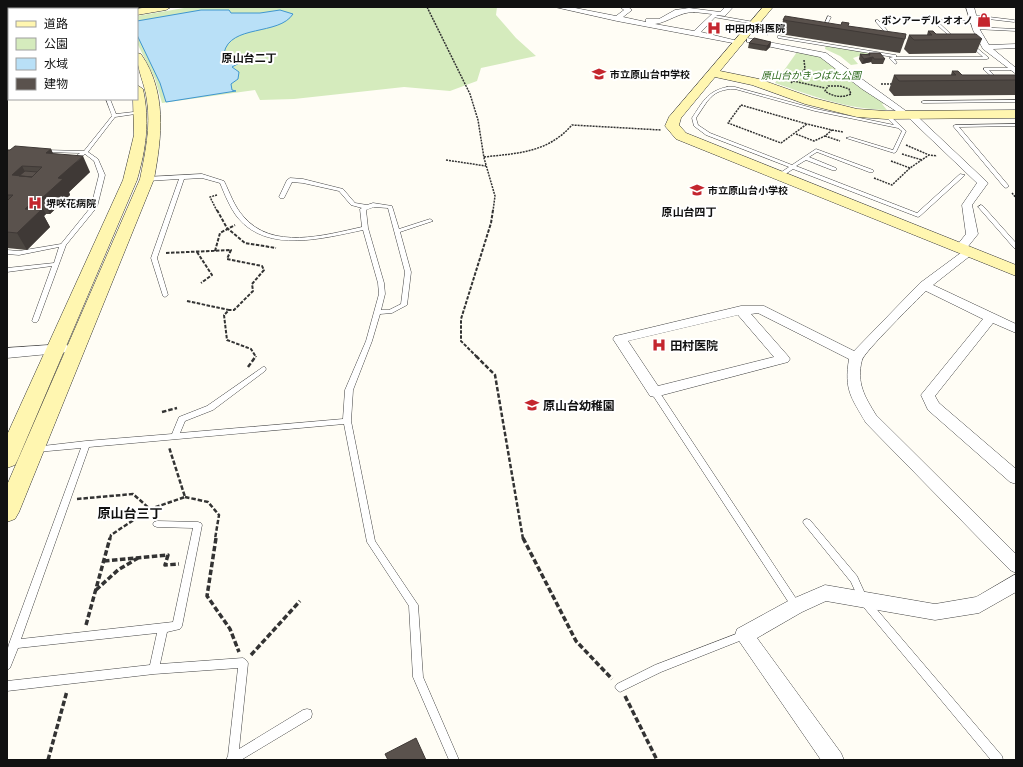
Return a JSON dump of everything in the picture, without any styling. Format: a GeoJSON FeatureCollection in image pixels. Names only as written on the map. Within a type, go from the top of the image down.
{"type":"FeatureCollection","features":[{"type":"Feature","properties":{"kind":"street"},"geometry":{"type":"LineString","coordinates":[[138,12],[166,7]]}},
{"type":"Feature","properties":{"kind":"street"},"geometry":{"type":"LineString","coordinates":[[559,7],[658,22],[678,12],[703,9],[722,14],[730,7]]}},
{"type":"Feature","properties":{"kind":"street"},"geometry":{"type":"LineString","coordinates":[[576,7],[695,34],[808,51],[823,55],[865,87],[902,111]]}},
{"type":"Feature","properties":{"kind":"street"},"geometry":{"type":"LineString","coordinates":[[619,17],[628,10],[624,7]]}},
{"type":"Feature","properties":{"kind":"street"},"geometry":{"type":"LineString","coordinates":[[766,7],[761,23],[712,73],[675,117],[672,126],[681,136],[1016,271]]}},
{"type":"Feature","properties":{"kind":"street"},"geometry":{"type":"LineString","coordinates":[[970,7],[973,22],[980,39],[986,47],[1015,70]]}},
{"type":"Feature","properties":{"kind":"street"},"geometry":{"type":"LineString","coordinates":[[695,34],[714,16]]}},
{"type":"Feature","properties":{"kind":"street"},"geometry":{"type":"LineString","coordinates":[[986,47],[1016,46]]}},
{"type":"Feature","properties":{"kind":"street"},"geometry":{"type":"LineString","coordinates":[[7,512],[147,179],[155,142],[156,109],[150,79],[138,58]]}},
{"type":"Feature","properties":{"kind":"street"},"geometry":{"type":"LineString","coordinates":[[712,73],[755,82],[838,109],[886,115],[1013,121]]}},
{"type":"Feature","properties":{"kind":"street"},"geometry":{"type":"LineString","coordinates":[[7,459],[130,180],[140,145],[142,112],[138,94]]}},
{"type":"Feature","properties":{"kind":"street"},"geometry":{"type":"LineString","coordinates":[[914,118],[983,183],[967,205],[972,234],[965,251],[924,286],[856,356],[854,378],[856,394],[871,419],[1016,565]]}},
{"type":"Feature","properties":{"kind":"street"},"geometry":{"type":"LineString","coordinates":[[924,286],[1016,329]]}},
{"type":"Feature","properties":{"kind":"street"},"geometry":{"type":"LineString","coordinates":[[741,310],[783,359],[655,392],[620,339],[741,310],[760,309],[856,356]]}},
{"type":"Feature","properties":{"kind":"street"},"geometry":{"type":"LineString","coordinates":[[990,317],[928,395],[933,406],[1016,478]]}},
{"type":"Feature","properties":{"kind":"street"},"geometry":{"type":"LineString","coordinates":[[7,353],[75,348]]}},
{"type":"Feature","properties":{"kind":"street"},"geometry":{"type":"LineString","coordinates":[[834,760],[744,635],[796,606],[825,594],[935,612],[979,605],[1016,582]]}},
{"type":"Feature","properties":{"kind":"lane"},"geometry":{"type":"LineString","coordinates":[[714,16],[761,23]]}},
{"type":"Feature","properties":{"kind":"lane"},"geometry":{"type":"LineString","coordinates":[[822,31],[829,18]]}},
{"type":"Feature","properties":{"kind":"lane"},"geometry":{"type":"LineString","coordinates":[[877,21],[886,31],[884,34],[892,42],[885,41]]}},
{"type":"Feature","properties":{"kind":"lane"},"geometry":{"type":"LineString","coordinates":[[951,43],[959,43],[935,21],[1014,21]]}},
{"type":"Feature","properties":{"kind":"lane"},"geometry":{"type":"LineString","coordinates":[[973,22],[1016,30]]}},
{"type":"Feature","properties":{"kind":"lane"},"geometry":{"type":"LineString","coordinates":[[815,30],[829,32]]}},
{"type":"Feature","properties":{"kind":"lane"},"geometry":{"type":"LineString","coordinates":[[779,37],[907,58]]}},
{"type":"Feature","properties":{"kind":"lane"},"geometry":{"type":"LineString","coordinates":[[895,63],[891,58],[987,58],[970,43],[964,43]]}},
{"type":"Feature","properties":{"kind":"lane"},"geometry":{"type":"LineString","coordinates":[[993,83],[1000,83],[985,69],[1015,70]]}},
{"type":"Feature","properties":{"kind":"lane"},"geometry":{"type":"LineString","coordinates":[[899,127],[815,110],[735,88],[723,87],[714,90],[694,118],[696,126],[708,134],[918,215],[962,175]]}},
{"type":"Feature","properties":{"kind":"lane"},"geometry":{"type":"LineString","coordinates":[[108,100],[114,116]]}},
{"type":"Feature","properties":{"kind":"lane"},"geometry":{"type":"LineString","coordinates":[[923,102],[1016,101]]}},
{"type":"Feature","properties":{"kind":"lane"},"geometry":{"type":"LineString","coordinates":[[69,163],[85,152],[114,116],[142,112]]}},
{"type":"Feature","properties":{"kind":"lane"},"geometry":{"type":"LineString","coordinates":[[848,138],[894,152],[904,131],[886,115]]}},
{"type":"Feature","properties":{"kind":"lane"},"geometry":{"type":"LineString","coordinates":[[1006,186],[955,126],[1013,121]]}},
{"type":"Feature","properties":{"kind":"lane"},"geometry":{"type":"LineString","coordinates":[[779,176],[816,150],[871,171]]}},
{"type":"Feature","properties":{"kind":"lane"},"geometry":{"type":"LineString","coordinates":[[35,321],[63,245],[94,207],[102,175],[96,160],[85,152],[40,151]]}},
{"type":"Feature","properties":{"kind":"lane"},"geometry":{"type":"LineString","coordinates":[[806,158],[834,169]]}},
{"type":"Feature","properties":{"kind":"lane"},"geometry":{"type":"LineString","coordinates":[[147,179],[202,176],[222,182],[232,203],[244,221],[260,234],[285,238],[308,238],[365,228]]}},
{"type":"Feature","properties":{"kind":"lane"},"geometry":{"type":"LineString","coordinates":[[165,295],[154,258],[182,177]]}},
{"type":"Feature","properties":{"kind":"lane"},"geometry":{"type":"LineString","coordinates":[[282,197],[290,180],[303,181],[341,190],[353,204],[367,207]]}},
{"type":"Feature","properties":{"kind":"lane"},"geometry":{"type":"LineString","coordinates":[[377,312],[390,312],[404,305],[408,272],[390,207],[373,205],[363,209],[365,228],[381,283],[382,294],[377,312],[369,341],[349,390],[347,421],[371,542],[413,605],[418,677],[454,760]]}},
{"type":"Feature","properties":{"kind":"lane"},"geometry":{"type":"LineString","coordinates":[[981,207],[1016,247]]}},
{"type":"Feature","properties":{"kind":"lane"},"geometry":{"type":"LineString","coordinates":[[396,231],[430,221]]}},
{"type":"Feature","properties":{"kind":"lane"},"geometry":{"type":"LineString","coordinates":[[7,252],[19,253],[63,245]]}},
{"type":"Feature","properties":{"kind":"lane"},"geometry":{"type":"LineString","coordinates":[[7,270],[56,264]]}},
{"type":"Feature","properties":{"kind":"lane"},"geometry":{"type":"LineString","coordinates":[[175,436],[182,419],[210,408],[263,369]]}},
{"type":"Feature","properties":{"kind":"lane"},"geometry":{"type":"LineString","coordinates":[[655,392],[796,606]]}},
{"type":"Feature","properties":{"kind":"lane"},"geometry":{"type":"LineString","coordinates":[[33,450],[347,421]]}},
{"type":"Feature","properties":{"kind":"lane"},"geometry":{"type":"LineString","coordinates":[[7,665],[86,444]]}},
{"type":"Feature","properties":{"kind":"lane"},"geometry":{"type":"LineString","coordinates":[[807,522],[854,579],[864,601],[998,760]]}},
{"type":"Feature","properties":{"kind":"lane"},"geometry":{"type":"LineString","coordinates":[[14,644],[177,626],[198,525],[157,524]]}},
{"type":"Feature","properties":{"kind":"lane"},"geometry":{"type":"LineString","coordinates":[[154,669],[163,628]]}},
{"type":"Feature","properties":{"kind":"lane"},"geometry":{"type":"LineString","coordinates":[[620,687],[658,668],[744,635]]}},
{"type":"Feature","properties":{"kind":"lane"},"geometry":{"type":"LineString","coordinates":[[7,686],[154,669],[243,663],[232,759]]}},
{"type":"Feature","properties":{"kind":"lane"},"geometry":{"type":"LineString","coordinates":[[232,759],[307,714]]}},
{"type":"Feature","properties":{"kind":"path"},"geometry":{"type":"LineString","coordinates":[[427,7],[470,94],[478,120],[486,166],[495,196],[491,223],[462,319],[461,341],[495,375],[522,537],[576,641],[620,687],[657,760]]}},
{"type":"Feature","properties":{"kind":"path"},"geometry":{"type":"LineString","coordinates":[[761,23],[788,26]]}},
{"type":"Feature","properties":{"kind":"path"},"geometry":{"type":"LineString","coordinates":[[790,84],[805,69],[804,56],[808,51]]}},
{"type":"Feature","properties":{"kind":"path"},"geometry":{"type":"LineString","coordinates":[[793,81],[825,88],[840,86],[848,88],[851,92],[849,95],[837,96],[826,92],[825,88]]}},
{"type":"Feature","properties":{"kind":"path"},"geometry":{"type":"LineString","coordinates":[[795,134],[814,141],[825,136],[832,130],[741,105],[728,123],[781,143],[807,124]]}},
{"type":"Feature","properties":{"kind":"path"},"geometry":{"type":"LineString","coordinates":[[484,157],[529,152],[551,145],[567,133],[572,125],[677,131]]}},
{"type":"Feature","properties":{"kind":"path"},"geometry":{"type":"LineString","coordinates":[[894,152],[922,160]]}},
{"type":"Feature","properties":{"kind":"path"},"geometry":{"type":"LineString","coordinates":[[446,160],[486,166]]}},
{"type":"Feature","properties":{"kind":"path"},"geometry":{"type":"LineString","coordinates":[[1011,193],[1016,198]]}},
{"type":"Feature","properties":{"kind":"path"},"geometry":{"type":"LineString","coordinates":[[215,250],[220,233],[244,221]]}},
{"type":"Feature","properties":{"kind":"path"},"geometry":{"type":"LineString","coordinates":[[156,254],[231,250],[227,259],[262,266],[264,270],[252,284],[253,291],[234,310],[187,301]]}},
{"type":"Feature","properties":{"kind":"path"},"geometry":{"type":"LineString","coordinates":[[197,252],[212,275],[201,283]]}},
{"type":"Feature","properties":{"kind":"path"},"geometry":{"type":"LineString","coordinates":[[228,310],[224,315],[228,340],[251,349],[256,356],[249,366],[243,371]]}},
{"type":"Feature","properties":{"kind":"path"},"geometry":{"type":"LineString","coordinates":[[162,412],[182,407]]}},
{"type":"Feature","properties":{"kind":"path"},"geometry":{"type":"LineString","coordinates":[[166,437],[185,497]]}},
{"type":"Feature","properties":{"kind":"path"},"geometry":{"type":"LineString","coordinates":[[66,500],[133,494],[150,509]]}},
{"type":"Feature","properties":{"kind":"path"},"geometry":{"type":"LineString","coordinates":[[82,637],[111,535],[150,509],[185,497],[208,502],[219,515],[207,596],[230,629],[243,663],[300,601]]}},
{"type":"Feature","properties":{"kind":"path"},"geometry":{"type":"LineString","coordinates":[[104,561],[168,555],[165,565],[189,563]]}},
{"type":"Feature","properties":{"kind":"path"},"geometry":{"type":"LineString","coordinates":[[95,590],[118,570],[139,558]]}},
{"type":"Feature","properties":{"kind":"path"},"geometry":{"type":"LineString","coordinates":[[48,760],[71,678]]}},
{"type":"Feature","properties":{"kind":"green space"},"geometry":{"type":"Polygon","coordinates":[[[190,7],[497,7],[496,15],[516,38],[536,56],[481,68],[477,81],[450,91],[404,87],[294,99],[260,100],[255,90],[162,103],[155,79],[138,45],[138,16],[190,7]]]}},
{"type":"Feature","properties":{"kind":"green space"},"geometry":{"type":"Polygon","coordinates":[[[826,44],[878,53],[877,56],[859,56],[853,58],[858,64],[851,65],[840,56],[825,49],[826,44]]]}},
{"type":"Feature","properties":{"kind":"green space","name":"原山台かきつばた公園"},"geometry":{"type":"Polygon","coordinates":[[[797,52],[822,57],[856,85],[885,103],[882,104],[887,110],[844,104],[816,97],[775,83],[797,52]]]}},
{"type":"Feature","properties":{"kind":"water"},"geometry":{"type":"Polygon","coordinates":[[[201,10],[229,10],[231,13],[260,13],[280,10],[293,14],[286,21],[245,34],[235,38],[228,44],[224,53],[245,57],[245,60],[232,67],[239,72],[238,79],[231,84],[232,90],[236,91],[166,102],[160,83],[138,37],[138,21],[201,10]]]}},
{"type":"Feature","properties":{"kind":"building"},"geometry":{"type":"Polygon","coordinates":[[[7,7],[55,7],[8,8],[7,48],[7,7]]]}},
{"type":"Feature","properties":{"kind":"building"},"geometry":{"type":"Polygon","coordinates":[[[785,16],[841,25],[842,22],[849,23],[848,26],[906,34],[905,39],[783,20],[785,16]]]}},
{"type":"Feature","properties":{"kind":"building"},"geometry":{"type":"Polygon","coordinates":[[[928,31],[933,31],[936,34],[976,34],[982,39],[914,40],[909,35],[932,35],[928,31]]]}},
{"type":"Feature","properties":{"kind":"building"},"geometry":{"type":"Polygon","coordinates":[[[754,38],[771,42],[767,46],[749,43],[754,38]]]}},
{"type":"Feature","properties":{"kind":"building"},"geometry":{"type":"Polygon","coordinates":[[[869,53],[880,53],[885,59],[874,59],[873,57],[864,59],[860,54],[870,55],[869,53]]]}},
{"type":"Feature","properties":{"kind":"building"},"geometry":{"type":"Polygon","coordinates":[[[952,71],[958,71],[962,75],[1016,75],[1016,80],[899,81],[894,75],[956,75],[952,71]]]}},
{"type":"Feature","properties":{"kind":"building"},"geometry":{"type":"Polygon","coordinates":[[[15,146],[51,149],[46,153],[83,156],[58,178],[63,179],[42,198],[37,198],[25,209],[41,210],[17,233],[7,232],[7,201],[13,195],[7,195],[7,150],[10,150],[15,146]],[[22,166],[12,175],[32,177],[42,167],[22,166]]]}},
{"type":"Feature","properties":{"kind":"building"},"geometry":{"type":"Polygon","coordinates":[[[25,171],[37,172],[32,177],[19,176],[25,171]]]}},
{"type":"Feature","properties":{"kind":"building"},"geometry":{"type":"Polygon","coordinates":[[[416,738],[426,760],[388,760],[385,754],[416,738]]]}},
{"type":"Feature","properties":{"kind":"place","name":"ボンアーデル オオノ"},"geometry":{"type":"Point","coordinates":[984,20]}},
{"type":"Feature","properties":{"kind":"place","name":"中田内科医院"},"geometry":{"type":"Point","coordinates":[714,28]}},
{"type":"Feature","properties":{"kind":"place","name":"市立原山台中学校"},"geometry":{"type":"Point","coordinates":[599,74]}},
{"type":"Feature","properties":{"kind":"place","name":"市立原山台小学校"},"geometry":{"type":"Point","coordinates":[697,190]}},
{"type":"Feature","properties":{"kind":"place","name":"堺咲花病院"},"geometry":{"type":"Point","coordinates":[35,203]}},
{"type":"Feature","properties":{"kind":"place","name":"田村医院"},"geometry":{"type":"Point","coordinates":[659,345]}},
{"type":"Feature","properties":{"kind":"place","name":"原山台幼稚園"},"geometry":{"type":"Point","coordinates":[532,405]}},
{"type":"Feature","properties":{"kind":"district","name":"原山台二丁"},"geometry":{"type":"Point","coordinates":[249,58]}},
{"type":"Feature","properties":{"kind":"district","name":"原山台四丁"},"geometry":{"type":"Point","coordinates":[689,212]}},
{"type":"Feature","properties":{"kind":"district","name":"原山台三丁"},"geometry":{"type":"Point","coordinates":[130,513]}}]}
